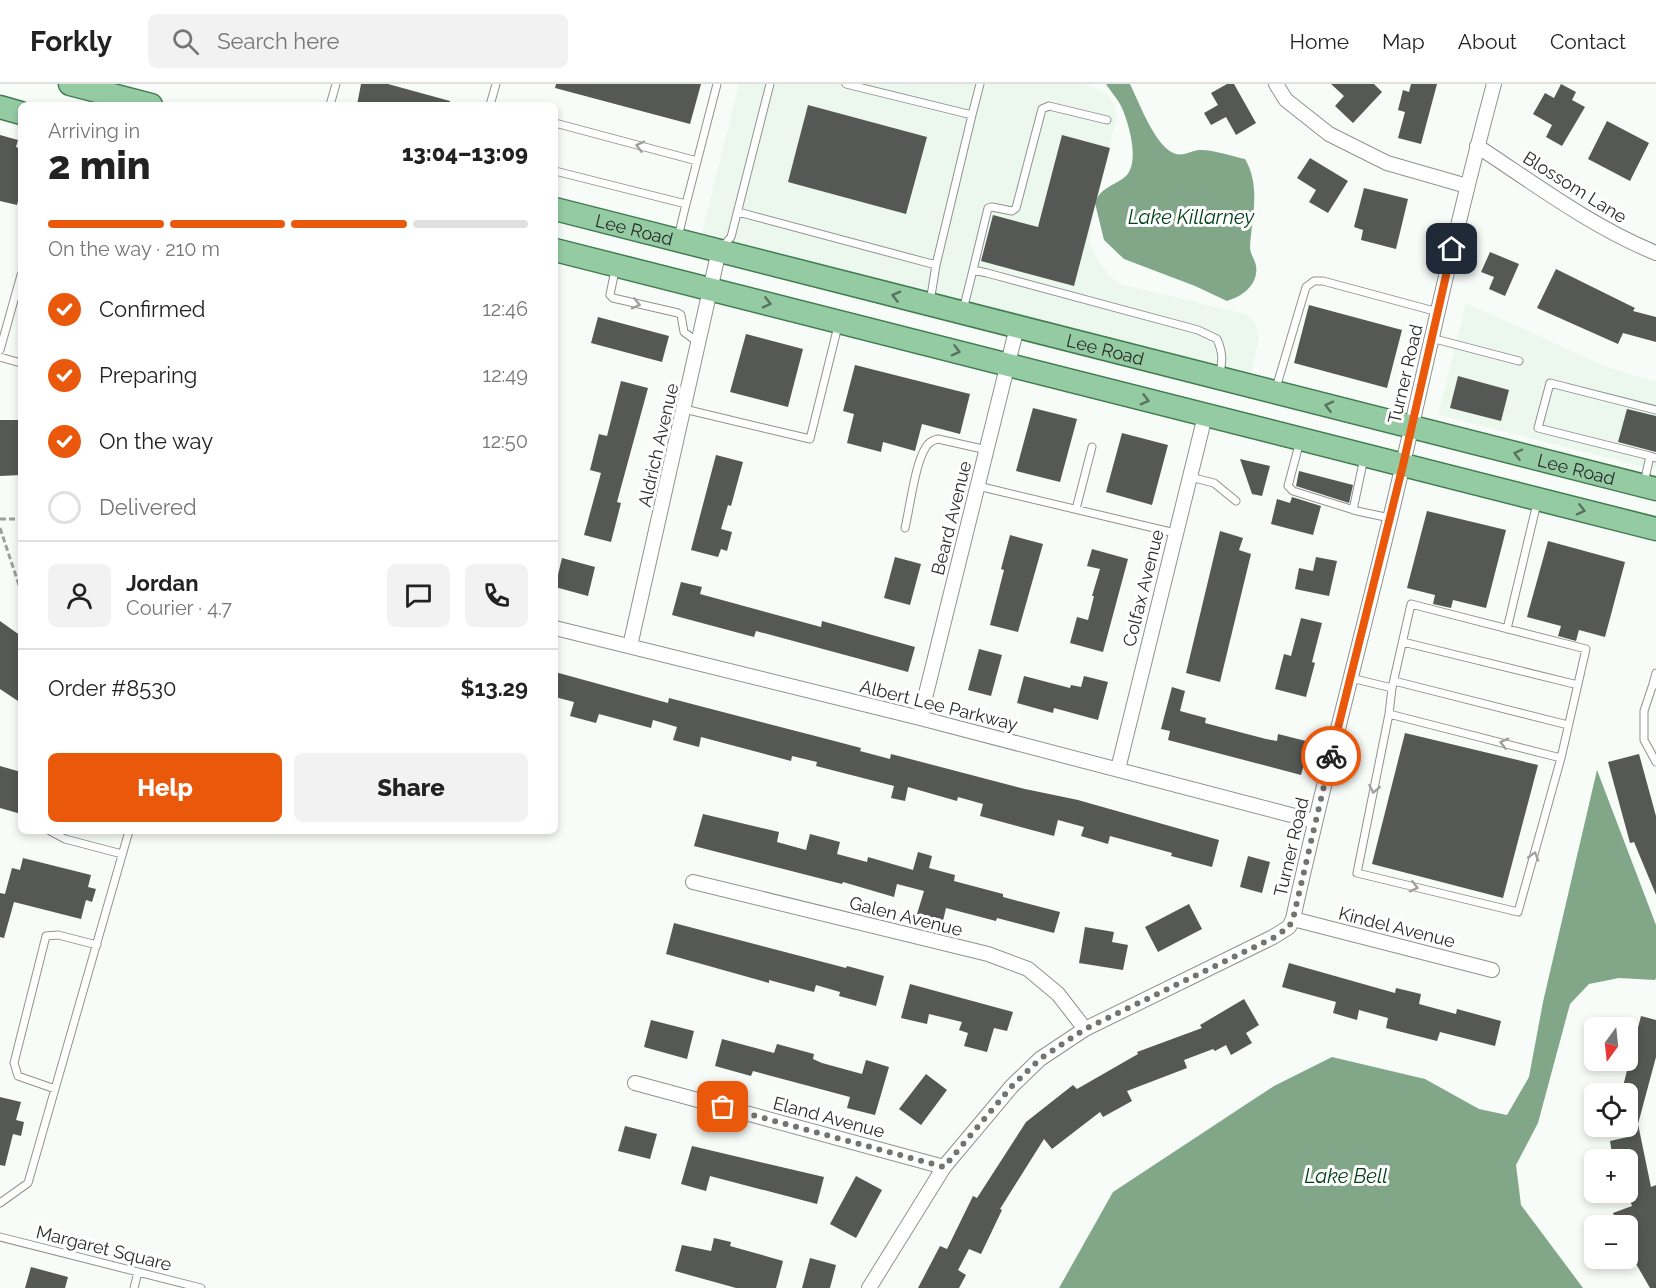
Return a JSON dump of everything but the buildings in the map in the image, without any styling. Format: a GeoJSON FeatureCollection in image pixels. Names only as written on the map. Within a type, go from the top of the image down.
{"type":"FeatureCollection","features":[{"type":"Feature","properties":{"kind":"main road"},"geometry":{"type":"LineString","coordinates":[[70,84],[109,89],[143,102]]}},
{"type":"Feature","properties":{"kind":"main road"},"geometry":{"type":"LineString","coordinates":[[0,107],[18,112]]}},
{"type":"Feature","properties":{"kind":"main road","name":"Lee Road"},"geometry":{"type":"LineString","coordinates":[[558,210],[1650,487]]}},
{"type":"Feature","properties":{"kind":"main road"},"geometry":{"type":"LineString","coordinates":[[558,251],[1656,529]]}},
{"type":"Feature","properties":{"kind":"street"},"geometry":{"type":"LineString","coordinates":[[1276,84],[1286,100],[1329,134],[1388,163],[1467,186]]}},
{"type":"Feature","properties":{"kind":"street","name":"Turner Road"},"geometry":{"type":"LineString","coordinates":[[869,1288],[944,1167],[1012,1086],[1040,1059],[1085,1029],[1273,938],[1289,927],[1293,919],[1314,821],[1403,465],[1467,186],[1494,84]]}},
{"type":"Feature","properties":{"kind":"street","name":"Blossom Lane"},"geometry":{"type":"LineString","coordinates":[[1477,146],[1576,211],[1625,240],[1656,253]]}},
{"type":"Feature","properties":{"kind":"street","name":"Aldrich Avenue"},"geometry":{"type":"LineString","coordinates":[[630,646],[719,250]]}},
{"type":"Feature","properties":{"kind":"street","name":"Beard Avenue"},"geometry":{"type":"LineString","coordinates":[[920,718],[1017,327]]}},
{"type":"Feature","properties":{"kind":"street","name":"Colfax Avenue"},"geometry":{"type":"LineString","coordinates":[[1118,769],[1205,416]]}},
{"type":"Feature","properties":{"kind":"street","name":"Albert Lee Parkway"},"geometry":{"type":"LineString","coordinates":[[558,629],[920,718],[1314,821]]}},
{"type":"Feature","properties":{"kind":"street","name":"Galen Avenue"},"geometry":{"type":"LineString","coordinates":[[693,882],[988,954],[1028,969],[1058,994],[1085,1029]]}},
{"type":"Feature","properties":{"kind":"street","name":"Kindel Avenue"},"geometry":{"type":"LineString","coordinates":[[1293,919],[1492,970]]}},
{"type":"Feature","properties":{"kind":"street","name":"Eland Avenue"},"geometry":{"type":"LineString","coordinates":[[635,1083],[944,1167]]}},
{"type":"Feature","properties":{"kind":"lane"},"geometry":{"type":"LineString","coordinates":[[331,102],[336,84]]}},
{"type":"Feature","properties":{"kind":"lane"},"geometry":{"type":"LineString","coordinates":[[491,102],[496,84]]}},
{"type":"Feature","properties":{"kind":"lane"},"geometry":{"type":"LineString","coordinates":[[677,240],[717,84]]}},
{"type":"Feature","properties":{"kind":"lane"},"geometry":{"type":"LineString","coordinates":[[719,250],[732,237],[770,84]]}},
{"type":"Feature","properties":{"kind":"lane"},"geometry":{"type":"LineString","coordinates":[[846,84],[972,116]]}},
{"type":"Feature","properties":{"kind":"lane"},"geometry":{"type":"LineString","coordinates":[[930,305],[936,265],[980,84]]}},
{"type":"Feature","properties":{"kind":"lane"},"geometry":{"type":"LineString","coordinates":[[962,313],[988,208],[1012,211],[1016,208],[1042,109],[1049,106],[1107,120]]}},
{"type":"Feature","properties":{"kind":"lane"},"geometry":{"type":"LineString","coordinates":[[558,124],[697,161]]}},
{"type":"Feature","properties":{"kind":"lane"},"geometry":{"type":"LineString","coordinates":[[558,172],[686,204]]}},
{"type":"Feature","properties":{"kind":"lane"},"geometry":{"type":"LineString","coordinates":[[738,212],[936,265]]}},
{"type":"Feature","properties":{"kind":"lane"},"geometry":{"type":"LineString","coordinates":[[616,265],[610,295],[613,298],[681,315],[687,336],[699,343]]}},
{"type":"Feature","properties":{"kind":"lane"},"geometry":{"type":"LineString","coordinates":[[973,270],[1208,334],[1217,339],[1223,352],[1223,364],[1218,378]]}},
{"type":"Feature","properties":{"kind":"lane"},"geometry":{"type":"LineString","coordinates":[[1275,393],[1306,287],[1314,281],[1323,281],[1438,312]]}},
{"type":"Feature","properties":{"kind":"lane"},"geometry":{"type":"LineString","coordinates":[[0,350],[18,286]]}},
{"type":"Feature","properties":{"kind":"lane"},"geometry":{"type":"LineString","coordinates":[[684,409],[810,439],[839,321]]}},
{"type":"Feature","properties":{"kind":"lane"},"geometry":{"type":"LineString","coordinates":[[1431,338],[1519,361]]}},
{"type":"Feature","properties":{"kind":"lane"},"geometry":{"type":"LineString","coordinates":[[0,357],[18,362]]}},
{"type":"Feature","properties":{"kind":"lane"},"geometry":{"type":"LineString","coordinates":[[1650,487],[1653,457],[1538,428],[1550,383],[1656,410]]}},
{"type":"Feature","properties":{"kind":"lane"},"geometry":{"type":"LineString","coordinates":[[905,528],[921,457],[932,440],[938,439],[987,450]]}},
{"type":"Feature","properties":{"kind":"lane"},"geometry":{"type":"LineString","coordinates":[[1301,439],[1288,486],[1293,491],[1353,510],[1390,518]]}},
{"type":"Feature","properties":{"kind":"lane"},"geometry":{"type":"LineString","coordinates":[[1076,509],[1092,447]]}},
{"type":"Feature","properties":{"kind":"lane"},"geometry":{"type":"LineString","coordinates":[[1353,510],[1365,455]]}},
{"type":"Feature","properties":{"kind":"lane"},"geometry":{"type":"LineString","coordinates":[[1190,477],[1214,483],[1236,501]]}},
{"type":"Feature","properties":{"kind":"lane"},"geometry":{"type":"LineString","coordinates":[[978,486],[1175,533]]}},
{"type":"Feature","properties":{"kind":"lane"},"geometry":{"type":"LineString","coordinates":[[1507,629],[1538,499]]}},
{"type":"Feature","properties":{"kind":"lane"},"geometry":{"type":"LineString","coordinates":[[1411,604],[1586,649],[1561,758],[1518,912],[1357,873],[1403,642],[1411,604]]}},
{"type":"Feature","properties":{"kind":"lane"},"geometry":{"type":"LineString","coordinates":[[1403,642],[1578,685]]}},
{"type":"Feature","properties":{"kind":"lane"},"geometry":{"type":"LineString","coordinates":[[1656,673],[1655,685],[1644,711],[1644,740],[1656,762]]}},
{"type":"Feature","properties":{"kind":"lane"},"geometry":{"type":"LineString","coordinates":[[1350,678],[1393,685],[1568,725]]}},
{"type":"Feature","properties":{"kind":"lane"},"geometry":{"type":"LineString","coordinates":[[1389,714],[1561,758]]}},
{"type":"Feature","properties":{"kind":"lane"},"geometry":{"type":"LineString","coordinates":[[56,834],[122,854]]}},
{"type":"Feature","properties":{"kind":"lane"},"geometry":{"type":"LineString","coordinates":[[0,1203],[28,1183],[128,834]]}},
{"type":"Feature","properties":{"kind":"lane"},"geometry":{"type":"LineString","coordinates":[[55,1089],[18,1076],[14,1063],[46,936],[58,935],[97,945]]}},
{"type":"Feature","properties":{"kind":"lane","name":"Margaret Square"},"geometry":{"type":"LineString","coordinates":[[0,1237],[201,1288]]}},
{"type":"Feature","properties":{"kind":"lane"},"geometry":{"type":"LineString","coordinates":[[134,1288],[138,1272]]}},
{"type":"Feature","properties":{"kind":"path"},"geometry":{"type":"LineString","coordinates":[[0,519],[18,519]]}},
{"type":"Feature","properties":{"kind":"path"},"geometry":{"type":"LineString","coordinates":[[0,528],[18,582]]}},
{"type":"Feature","properties":{"kind":"shaded area"},"geometry":{"type":"Polygon","coordinates":[[[739,84],[1080,84],[1108,95],[1117,115],[1089,242],[1097,260],[1108,275],[1119,284],[1246,314],[1255,324],[1259,337],[1251,376],[701,237],[739,84]]]}},
{"type":"Feature","properties":{"kind":"shaded area"},"geometry":{"type":"Polygon","coordinates":[[[1466,303],[1607,367],[1656,382],[1656,470],[1438,415],[1466,303]]]}},
{"type":"Feature","properties":{"kind":"water","name":"Lake Killarney"},"geometry":{"type":"Polygon","coordinates":[[[1106,84],[1130,84],[1155,134],[1169,150],[1176,154],[1199,150],[1245,159],[1253,180],[1254,213],[1250,246],[1256,272],[1251,286],[1240,295],[1227,301],[1195,286],[1124,259],[1104,240],[1095,203],[1104,190],[1126,176],[1130,170],[1133,153],[1125,115],[1106,84]]]}},
{"type":"Feature","properties":{"kind":"water","name":"Lake Bell"},"geometry":{"type":"Polygon","coordinates":[[[1597,770],[1656,925],[1656,978],[1655,980],[1619,978],[1589,984],[1570,1004],[1538,1123],[1516,1165],[1521,1205],[1583,1288],[1059,1288],[1113,1192],[1274,1086],[1332,1057],[1425,1079],[1479,1109],[1507,1115],[1529,1077],[1543,1002],[1597,770]]]}},
{"type":"Feature","properties":{"kind":"way so far"},"geometry":{"type":"LineString","coordinates":[[723,1107],[944,1167],[1012,1086],[1040,1059],[1085,1029],[1273,938],[1289,927],[1293,919],[1331,756]]}},
{"type":"Feature","properties":{"kind":"route"},"geometry":{"type":"LineString","coordinates":[[1331,756],[1403,465],[1452,249]]}}]}
